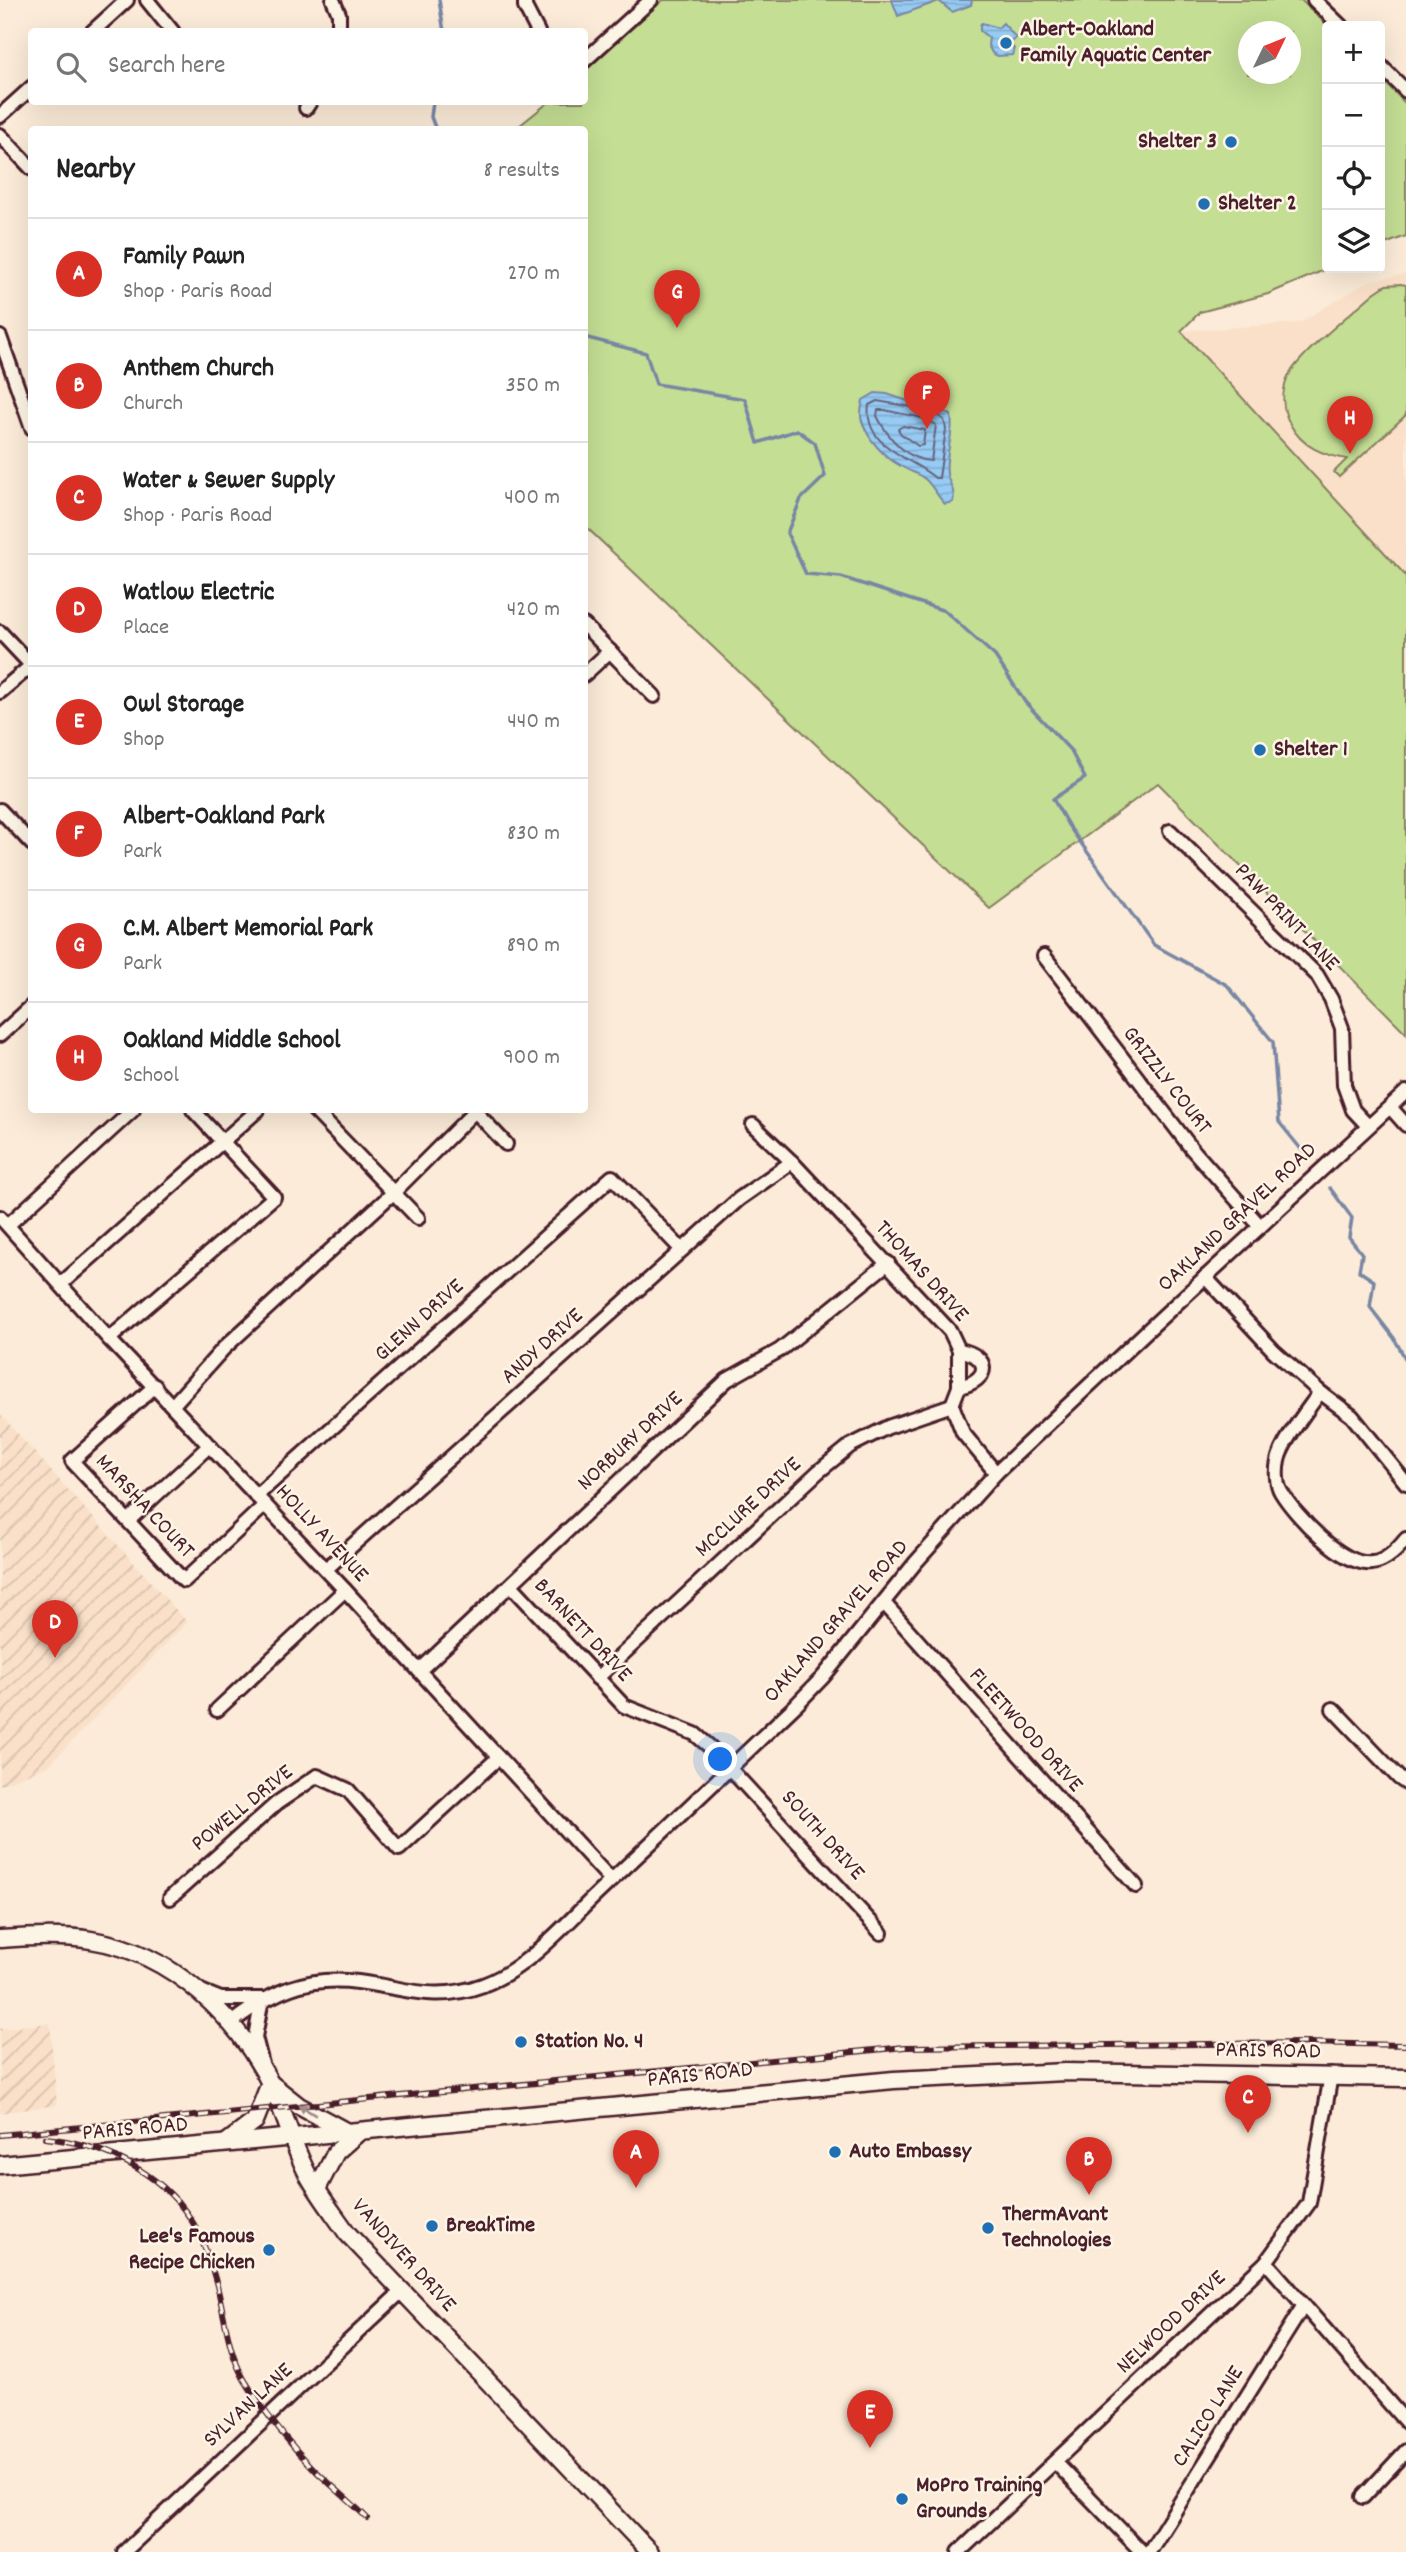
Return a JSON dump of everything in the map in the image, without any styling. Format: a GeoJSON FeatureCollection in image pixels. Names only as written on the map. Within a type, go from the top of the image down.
{"type":"FeatureCollection","features":[{"type":"Feature","properties":{"kind":"main road","name":"VANDIVER DRIVE"},"geometry":{"type":"LineString","coordinates":[[0,1939],[69,1937],[93,1940],[128,1949],[162,1965],[195,1987],[231,2024],[268,2080],[307,2174],[347,2233],[650,2552]]}},
{"type":"Feature","properties":{"kind":"main road","name":"PARIS ROAD"},"geometry":{"type":"LineString","coordinates":[[0,2165],[894,2080],[1065,2072],[1406,2078]]}},
{"type":"Feature","properties":{"kind":"main road"},"geometry":{"type":"LineString","coordinates":[[224,2144],[255,2121],[268,2080],[299,2106],[353,2132],[336,2152],[317,2189]]}},
{"type":"Feature","properties":{"kind":"street"},"geometry":{"type":"LineString","coordinates":[[96,28],[127,0]]}},
{"type":"Feature","properties":{"kind":"street"},"geometry":{"type":"LineString","coordinates":[[147,0],[170,28]]}},
{"type":"Feature","properties":{"kind":"street"},"geometry":{"type":"LineString","coordinates":[[333,0],[339,14],[339,28]]}},
{"type":"Feature","properties":{"kind":"street"},"geometry":{"type":"LineString","coordinates":[[525,0],[525,7],[536,28]]}},
{"type":"Feature","properties":{"kind":"street"},"geometry":{"type":"LineString","coordinates":[[588,57],[651,0]]}},
{"type":"Feature","properties":{"kind":"street"},"geometry":{"type":"LineString","coordinates":[[1314,0],[1336,21]]}},
{"type":"Feature","properties":{"kind":"street"},"geometry":{"type":"LineString","coordinates":[[1385,70],[1406,91]]}},
{"type":"Feature","properties":{"kind":"street"},"geometry":{"type":"LineString","coordinates":[[0,116],[28,91]]}},
{"type":"Feature","properties":{"kind":"street"},"geometry":{"type":"LineString","coordinates":[[0,135],[28,165]]}},
{"type":"Feature","properties":{"kind":"street"},"geometry":{"type":"LineString","coordinates":[[0,337],[28,418]]}},
{"type":"Feature","properties":{"kind":"street"},"geometry":{"type":"LineString","coordinates":[[588,629],[654,696]]}},
{"type":"Feature","properties":{"kind":"street"},"geometry":{"type":"LineString","coordinates":[[0,632],[28,662]]}},
{"type":"Feature","properties":{"kind":"street"},"geometry":{"type":"LineString","coordinates":[[588,671],[610,651]]}},
{"type":"Feature","properties":{"kind":"street"},"geometry":{"type":"LineString","coordinates":[[0,692],[28,668]]}},
{"type":"Feature","properties":{"kind":"street"},"geometry":{"type":"LineString","coordinates":[[0,810],[28,840]]}},
{"type":"Feature","properties":{"kind":"street","name":"PAW PRINT LANE"},"geometry":{"type":"LineString","coordinates":[[1170,831],[1317,975],[1331,999],[1342,1028],[1344,1085],[1353,1110],[1368,1126]]}},
{"type":"Feature","properties":{"kind":"street","name":"GRIZZLY COURT"},"geometry":{"type":"LineString","coordinates":[[1044,956],[1192,1149],[1260,1226]]}},
{"type":"Feature","properties":{"kind":"street"},"geometry":{"type":"LineString","coordinates":[[0,1035],[28,1010]]}},
{"type":"Feature","properties":{"kind":"street","name":"OAKLAND GRAVEL ROAD"},"geometry":{"type":"LineString","coordinates":[[231,2024],[262,2000],[297,1985],[331,1981],[358,1982],[414,1994],[437,1995],[484,1985],[513,1969],[535,1952],[823,1677],[915,1562],[996,1473],[1406,1092]]}},
{"type":"Feature","properties":{"kind":"street"},"geometry":{"type":"LineString","coordinates":[[1390,1107],[1406,1125]]}},
{"type":"Feature","properties":{"kind":"street"},"geometry":{"type":"LineString","coordinates":[[4,1221],[130,1113]]}},
{"type":"Feature","properties":{"kind":"street"},"geometry":{"type":"LineString","coordinates":[[109,1339],[274,1197],[196,1113]]}},
{"type":"Feature","properties":{"kind":"street"},"geometry":{"type":"LineString","coordinates":[[61,1284],[254,1113]]}},
{"type":"Feature","properties":{"kind":"street"},"geometry":{"type":"LineString","coordinates":[[317,1113],[418,1218]]}},
{"type":"Feature","properties":{"kind":"street"},"geometry":{"type":"LineString","coordinates":[[173,1405],[224,1348],[393,1193],[471,1113]]}},
{"type":"Feature","properties":{"kind":"street"},"geometry":{"type":"LineString","coordinates":[[477,1113],[506,1144]]}},
{"type":"Feature","properties":{"kind":"street","name":"THOMAS DRIVE"},"geometry":{"type":"LineString","coordinates":[[753,1125],[792,1162],[950,1331],[959,1350],[959,1387],[953,1405]]}},
{"type":"Feature","properties":{"kind":"street","name":"ANDY DRIVE"},"geometry":{"type":"LineString","coordinates":[[326,1569],[739,1199],[792,1162]]}},
{"type":"Feature","properties":{"kind":"street","name":"GLENN DRIVE"},"geometry":{"type":"LineString","coordinates":[[184,1581],[261,1501],[612,1177],[682,1250]]}},
{"type":"Feature","properties":{"kind":"street","name":"HOLLY AVENUE"},"geometry":{"type":"LineString","coordinates":[[4,1221],[109,1339],[326,1569],[611,1880]]}},
{"type":"Feature","properties":{"kind":"street","name":"NORBURY DRIVE"},"geometry":{"type":"LineString","coordinates":[[419,1671],[727,1380],[780,1350],[888,1264]]}},
{"type":"Feature","properties":{"kind":"street"},"geometry":{"type":"LineString","coordinates":[[1205,1277],[1274,1351],[1352,1416],[1406,1483]]}},
{"type":"Feature","properties":{"kind":"street"},"geometry":{"type":"LineString","coordinates":[[959,1350],[976,1355],[984,1370],[982,1376],[959,1387]]}},
{"type":"Feature","properties":{"kind":"street","name":"MARSHA COURT"},"geometry":{"type":"LineString","coordinates":[[155,1386],[72,1461],[184,1581]]}},
{"type":"Feature","properties":{"kind":"street"},"geometry":{"type":"LineString","coordinates":[[1320,1392],[1278,1459],[1280,1491],[1339,1553],[1355,1560],[1371,1563],[1388,1557],[1406,1539]]}},
{"type":"Feature","properties":{"kind":"street"},"geometry":{"type":"LineString","coordinates":[[953,1405],[963,1433],[996,1473]]}},
{"type":"Feature","properties":{"kind":"street","name":"MCCLURE DRIVE"},"geometry":{"type":"LineString","coordinates":[[597,1678],[818,1472],[850,1446],[888,1426],[953,1405]]}},
{"type":"Feature","properties":{"kind":"street"},"geometry":{"type":"LineString","coordinates":[[129,1520],[210,1445]]}},
{"type":"Feature","properties":{"kind":"street","name":"BARNETT DRIVE"},"geometry":{"type":"LineString","coordinates":[[511,1585],[624,1706],[695,1734],[731,1767]]}},
{"type":"Feature","properties":{"kind":"street"},"geometry":{"type":"LineString","coordinates":[[217,1710],[345,1590]]}},
{"type":"Feature","properties":{"kind":"street","name":"FLEETWOOD DRIVE"},"geometry":{"type":"LineString","coordinates":[[884,1603],[1136,1886]]}},
{"type":"Feature","properties":{"kind":"street"},"geometry":{"type":"LineString","coordinates":[[1333,1709],[1406,1783]]}},
{"type":"Feature","properties":{"kind":"street","name":"POWELL DRIVE"},"geometry":{"type":"LineString","coordinates":[[170,1898],[277,1803],[317,1776],[348,1790],[399,1849],[498,1758]]}},
{"type":"Feature","properties":{"kind":"street","name":"SOUTH DRIVE"},"geometry":{"type":"LineString","coordinates":[[731,1767],[881,1933]]}},
{"type":"Feature","properties":{"kind":"street"},"geometry":{"type":"LineString","coordinates":[[195,1987],[220,1999],[262,2000],[255,2038],[268,2080]]}},
{"type":"Feature","properties":{"kind":"street","name":"NELWOOD DRIVE"},"geometry":{"type":"LineString","coordinates":[[959,2552],[1266,2262],[1309,2203],[1331,2075]]}},
{"type":"Feature","properties":{"kind":"street"},"geometry":{"type":"LineString","coordinates":[[1266,2262],[1406,2422]]}},
{"type":"Feature","properties":{"kind":"street","name":"SYLVAN LANE"},"geometry":{"type":"LineString","coordinates":[[124,2552],[402,2290]]}},
{"type":"Feature","properties":{"kind":"street","name":"CALICO LANE"},"geometry":{"type":"LineString","coordinates":[[1149,2552],[1304,2305]]}},
{"type":"Feature","properties":{"kind":"street"},"geometry":{"type":"LineString","coordinates":[[1363,2497],[1406,2451]]}},
{"type":"Feature","properties":{"kind":"street"},"geometry":{"type":"LineString","coordinates":[[1055,2462],[1142,2552]]}},
{"type":"Feature","properties":{"kind":"shaded area"},"geometry":{"type":"Polygon","coordinates":[[[1406,274],[1406,576],[1181,331],[1299,323],[1369,281],[1406,274]]]}},
{"type":"Feature","properties":{"kind":"shaded area"},"geometry":{"type":"Polygon","coordinates":[[[0,1414],[187,1622],[48,1766],[0,1785],[0,1414]]]}},
{"type":"Feature","properties":{"kind":"shaded area"},"geometry":{"type":"Polygon","coordinates":[[[50,2023],[57,2105],[0,2113],[0,2029],[50,2023]]]}},
{"type":"Feature","properties":{"kind":"green space"},"geometry":{"type":"Polygon","coordinates":[[[663,0],[1301,0],[1323,21],[1322,271],[1268,294],[1200,312],[1181,331],[1406,576],[1406,1033],[1158,783],[989,908],[588,529],[588,126],[519,126],[545,105],[588,105],[588,68],[663,0]]]}},
{"type":"Feature","properties":{"kind":"green space"},"geometry":{"type":"Polygon","coordinates":[[[1385,82],[1406,104],[1406,236],[1385,244],[1385,82]]]}},
{"type":"Feature","properties":{"kind":"green space"},"geometry":{"type":"Polygon","coordinates":[[[1386,285],[1406,285],[1406,415],[1339,477],[1334,472],[1347,459],[1314,449],[1301,439],[1285,412],[1284,389],[1294,368],[1327,334],[1374,293],[1386,285]]]}},
{"type":"Feature","properties":{"kind":"water"},"geometry":{"type":"Polygon","coordinates":[[[892,0],[972,0],[971,5],[952,12],[939,1],[898,16],[892,0]]]}},
{"type":"Feature","properties":{"kind":"water"},"geometry":{"type":"Polygon","coordinates":[[[982,23],[998,28],[1003,23],[1016,38],[1010,43],[1014,49],[1012,55],[998,56],[992,53],[988,45],[989,38],[980,31],[982,23]]]}},
{"type":"Feature","properties":{"kind":"water"},"geometry":{"type":"Polygon","coordinates":[[[875,393],[932,404],[951,415],[952,430],[946,467],[954,494],[953,502],[945,504],[925,479],[895,462],[872,441],[861,414],[863,400],[875,393]]]}},
{"type":"Feature","properties":{"kind":"waterway"},"geometry":{"type":"LineString","coordinates":[[439,0],[443,28]]}},
{"type":"Feature","properties":{"kind":"waterway"},"geometry":{"type":"LineString","coordinates":[[433,105],[431,117],[434,126]]}},
{"type":"Feature","properties":{"kind":"waterway"},"geometry":{"type":"LineString","coordinates":[[588,338],[646,353],[656,384],[745,399],[758,443],[797,430],[815,443],[825,476],[801,499],[787,533],[806,574],[841,577],[945,611],[995,656],[1025,702],[1071,751],[1085,778],[1053,799],[1068,825],[1154,945],[1227,985],[1273,1042],[1279,1122],[1309,1159]]}},
{"type":"Feature","properties":{"kind":"waterway"},"geometry":{"type":"LineString","coordinates":[[1330,1188],[1352,1218],[1349,1237],[1362,1254],[1359,1271],[1374,1281],[1370,1307],[1394,1338],[1406,1360]]}},
{"type":"Feature","properties":{"kind":"railway"},"geometry":{"type":"LineString","coordinates":[[0,2135],[905,2047],[1302,2043],[1406,2045]]}},
{"type":"Feature","properties":{"kind":"railway"},"geometry":{"type":"LineString","coordinates":[[45,2138],[86,2146],[127,2162],[162,2186],[177,2201],[190,2218],[205,2249],[216,2282],[230,2344],[244,2379],[296,2450],[367,2518]]}},
{"type":"Feature","properties":{"kind":"place","name":"Albert-Oakland Family Aquatic Center"},"geometry":{"type":"Point","coordinates":[1006,43]}},
{"type":"Feature","properties":{"kind":"place","name":"Shelter 3"},"geometry":{"type":"Point","coordinates":[1231,142]}},
{"type":"Feature","properties":{"kind":"place","name":"Shelter 2"},"geometry":{"type":"Point","coordinates":[1204,204]}},
{"type":"Feature","properties":{"kind":"place","name":"C.M. Albert Memorial Park"},"geometry":{"type":"Point","coordinates":[677,328]}},
{"type":"Feature","properties":{"kind":"place","name":"Albert-Oakland Park"},"geometry":{"type":"Point","coordinates":[927,429]}},
{"type":"Feature","properties":{"kind":"place","name":"Oakland Middle School"},"geometry":{"type":"Point","coordinates":[1350,454]}},
{"type":"Feature","properties":{"kind":"place","name":"Shelter 1"},"geometry":{"type":"Point","coordinates":[1260,750]}},
{"type":"Feature","properties":{"kind":"place","name":"Watlow Electric"},"geometry":{"type":"Point","coordinates":[55,1658]}},
{"type":"Feature","properties":{"kind":"place","name":"Station No. 4"},"geometry":{"type":"Point","coordinates":[521,2042]}},
{"type":"Feature","properties":{"kind":"place","name":"Water & Sewer Supply"},"geometry":{"type":"Point","coordinates":[1248,2133]}},
{"type":"Feature","properties":{"kind":"place","name":"Auto Embassy"},"geometry":{"type":"Point","coordinates":[835,2152]}},
{"type":"Feature","properties":{"kind":"place","name":"Family Pawn"},"geometry":{"type":"Point","coordinates":[636,2188]}},
{"type":"Feature","properties":{"kind":"place","name":"Anthem Church"},"geometry":{"type":"Point","coordinates":[1089,2195]}},
{"type":"Feature","properties":{"kind":"place","name":"BreakTime"},"geometry":{"type":"Point","coordinates":[432,2226]}},
{"type":"Feature","properties":{"kind":"place","name":"ThermAvant Technologies"},"geometry":{"type":"Point","coordinates":[988,2228]}},
{"type":"Feature","properties":{"kind":"place","name":"Lee's Famous Recipe Chicken"},"geometry":{"type":"Point","coordinates":[269,2250]}},
{"type":"Feature","properties":{"kind":"place","name":"Owl Storage"},"geometry":{"type":"Point","coordinates":[870,2448]}},
{"type":"Feature","properties":{"kind":"place","name":"MoPro Training Grounds"},"geometry":{"type":"Point","coordinates":[902,2499]}}]}
